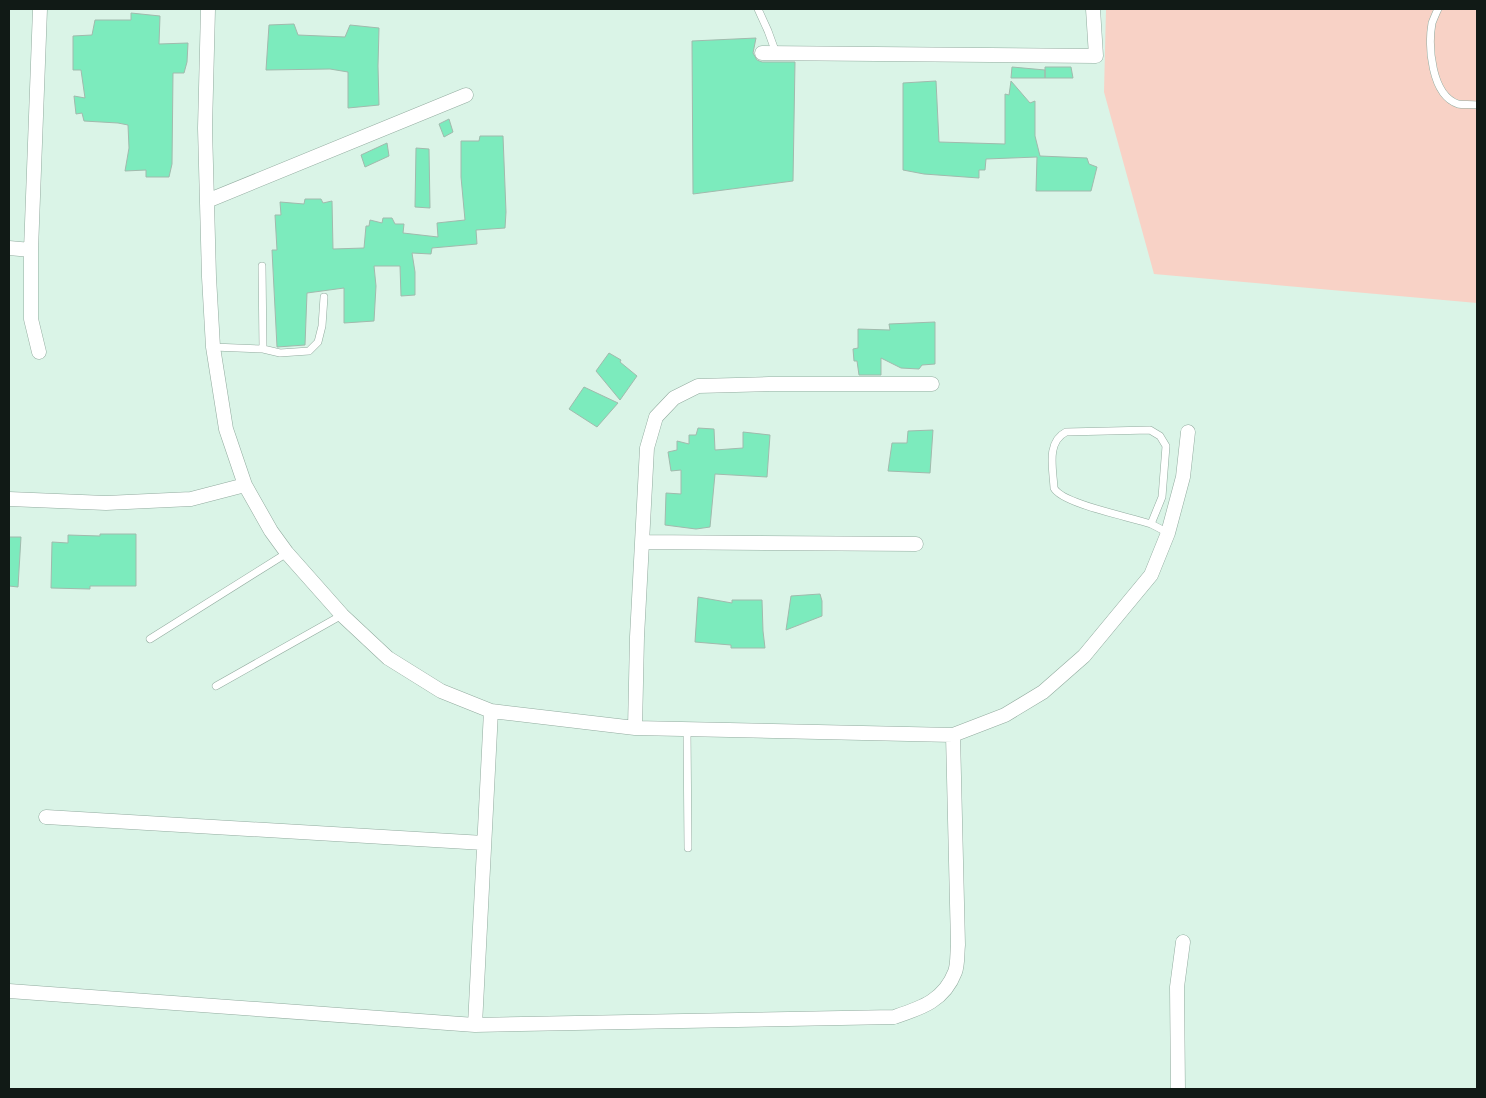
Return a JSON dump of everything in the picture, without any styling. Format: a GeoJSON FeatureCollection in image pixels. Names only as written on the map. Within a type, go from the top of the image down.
{"type":"FeatureCollection","features":[{"type":"Feature","properties":{"kind":"street"},"geometry":{"type":"LineString","coordinates":[[39,352],[32,319],[31,250],[40,9]]}},
{"type":"Feature","properties":{"kind":"street"},"geometry":{"type":"LineString","coordinates":[[208,9],[204,128],[213,347],[226,429],[245,485],[271,531],[287,553],[342,615],[388,658],[441,691],[491,711],[635,728],[953,735],[1005,715],[1043,692],[1084,656],[1151,575],[1168,532],[1183,477],[1188,432]]}},
{"type":"Feature","properties":{"kind":"street"},"geometry":{"type":"LineString","coordinates":[[769,53],[1096,56],[1093,9]]}},
{"type":"Feature","properties":{"kind":"street"},"geometry":{"type":"LineString","coordinates":[[207,201],[466,95]]}},
{"type":"Feature","properties":{"kind":"street"},"geometry":{"type":"LineString","coordinates":[[9,248],[31,250]]}},
{"type":"Feature","properties":{"kind":"street"},"geometry":{"type":"LineString","coordinates":[[635,728],[647,448],[656,417],[674,398],[698,386],[932,384]]}},
{"type":"Feature","properties":{"kind":"street"},"geometry":{"type":"LineString","coordinates":[[9,499],[106,503],[191,499],[245,485]]}},
{"type":"Feature","properties":{"kind":"street"},"geometry":{"type":"LineString","coordinates":[[642,542],[916,544]]}},
{"type":"Feature","properties":{"kind":"street"},"geometry":{"type":"LineString","coordinates":[[475,1025],[491,711]]}},
{"type":"Feature","properties":{"kind":"street"},"geometry":{"type":"LineString","coordinates":[[9,991],[475,1025],[894,1017],[926,1006],[945,991],[956,971],[958,944],[953,735]]}},
{"type":"Feature","properties":{"kind":"street"},"geometry":{"type":"LineString","coordinates":[[46,817],[484,843]]}},
{"type":"Feature","properties":{"kind":"street"},"geometry":{"type":"LineString","coordinates":[[1178,1089],[1177,986],[1182,942]]}},
{"type":"Feature","properties":{"kind":"lane"},"geometry":{"type":"LineString","coordinates":[[758,9],[768,31],[769,53]]}},
{"type":"Feature","properties":{"kind":"lane"},"geometry":{"type":"LineString","coordinates":[[1438,9],[1433,22],[1430,40],[1432,62],[1437,82],[1444,94],[1457,104],[1477,105]]}},
{"type":"Feature","properties":{"kind":"lane"},"geometry":{"type":"LineString","coordinates":[[262,266],[263,349]]}},
{"type":"Feature","properties":{"kind":"lane"},"geometry":{"type":"LineString","coordinates":[[213,347],[263,349],[280,353],[309,351],[318,342],[322,326],[324,297]]}},
{"type":"Feature","properties":{"kind":"lane"},"geometry":{"type":"LineString","coordinates":[[1150,524],[1162,497],[1166,446],[1160,436],[1150,430],[1066,432],[1055,440],[1053,448],[1054,488],[1056,492],[1070,500],[1150,524],[1168,532]]}},
{"type":"Feature","properties":{"kind":"lane"},"geometry":{"type":"LineString","coordinates":[[150,639],[287,553]]}},
{"type":"Feature","properties":{"kind":"lane"},"geometry":{"type":"LineString","coordinates":[[216,686],[342,615]]}},
{"type":"Feature","properties":{"kind":"lane"},"geometry":{"type":"LineString","coordinates":[[687,729],[688,848]]}},
{"type":"Feature","properties":{"kind":"shaded area"},"geometry":{"type":"Polygon","coordinates":[[[1106,9],[1477,9],[1477,303],[1154,274],[1104,92],[1106,9]]]}},
{"type":"Feature","properties":{"kind":"building"},"geometry":{"type":"Polygon","coordinates":[[[131,13],[160,16],[159,44],[188,43],[187,62],[184,73],[173,73],[172,164],[169,177],[146,177],[146,170],[125,171],[129,148],[128,125],[84,121],[82,113],[76,114],[74,96],[85,98],[81,70],[73,70],[73,36],[92,35],[95,20],[131,20],[131,13]]]}},
{"type":"Feature","properties":{"kind":"building"},"geometry":{"type":"Polygon","coordinates":[[[294,24],[298,35],[345,37],[350,25],[379,28],[379,105],[348,108],[348,72],[330,69],[266,70],[269,25],[294,24]]]}},
{"type":"Feature","properties":{"kind":"building"},"geometry":{"type":"Polygon","coordinates":[[[756,38],[753,53],[757,60],[762,62],[795,62],[793,181],[693,194],[692,41],[756,38]]]}},
{"type":"Feature","properties":{"kind":"building"},"geometry":{"type":"Polygon","coordinates":[[[1012,67],[1045,70],[1045,67],[1071,67],[1073,78],[1011,78],[1012,67]]]}},
{"type":"Feature","properties":{"kind":"building"},"geometry":{"type":"Polygon","coordinates":[[[936,81],[939,142],[1005,144],[1005,94],[1009,95],[1011,81],[1030,103],[1035,101],[1035,136],[1040,156],[1087,158],[1089,164],[1097,167],[1091,191],[1036,191],[1037,157],[986,159],[985,170],[979,170],[979,178],[924,174],[903,170],[903,83],[936,81]]]}},
{"type":"Feature","properties":{"kind":"building"},"geometry":{"type":"Polygon","coordinates":[[[449,119],[453,132],[444,137],[439,124],[449,119]]]}},
{"type":"Feature","properties":{"kind":"building"},"geometry":{"type":"Polygon","coordinates":[[[480,136],[503,136],[505,228],[476,230],[477,244],[432,248],[431,254],[412,253],[415,272],[415,295],[401,296],[400,266],[374,266],[376,286],[374,321],[344,323],[344,288],[307,293],[305,345],[277,347],[272,250],[277,250],[275,215],[281,215],[280,202],[304,204],[305,199],[321,199],[323,203],[332,201],[333,249],[364,248],[366,226],[369,226],[370,220],[382,223],[383,218],[392,218],[395,224],[404,224],[403,233],[438,237],[437,223],[465,220],[461,177],[461,141],[479,141],[480,136]]]}},
{"type":"Feature","properties":{"kind":"building"},"geometry":{"type":"Polygon","coordinates":[[[387,143],[389,156],[365,167],[361,155],[387,143]]]}},
{"type":"Feature","properties":{"kind":"building"},"geometry":{"type":"Polygon","coordinates":[[[416,148],[429,149],[430,208],[415,207],[416,148]]]}},
{"type":"Feature","properties":{"kind":"building"},"geometry":{"type":"Polygon","coordinates":[[[935,322],[935,364],[922,365],[919,369],[901,368],[881,358],[881,375],[859,375],[857,361],[854,361],[853,349],[858,348],[858,329],[890,330],[889,324],[935,322]]]}},
{"type":"Feature","properties":{"kind":"building"},"geometry":{"type":"Polygon","coordinates":[[[609,353],[621,360],[620,362],[637,376],[620,400],[596,371],[609,353]]]}},
{"type":"Feature","properties":{"kind":"building"},"geometry":{"type":"Polygon","coordinates":[[[584,387],[618,403],[597,427],[569,409],[584,387]]]}},
{"type":"Feature","properties":{"kind":"building"},"geometry":{"type":"Polygon","coordinates":[[[698,428],[714,429],[715,450],[743,448],[743,432],[770,435],[767,477],[715,474],[710,527],[696,529],[665,525],[666,493],[681,494],[681,470],[671,471],[668,452],[677,450],[677,441],[689,444],[689,435],[696,435],[698,428]]]}},
{"type":"Feature","properties":{"kind":"building"},"geometry":{"type":"Polygon","coordinates":[[[933,430],[930,473],[888,471],[892,443],[907,443],[908,431],[933,430]]]}},
{"type":"Feature","properties":{"kind":"building"},"geometry":{"type":"Polygon","coordinates":[[[100,534],[136,534],[136,586],[90,586],[90,589],[51,588],[52,542],[68,543],[68,535],[100,536],[100,534]]]}},
{"type":"Feature","properties":{"kind":"building"},"geometry":{"type":"Polygon","coordinates":[[[9,537],[21,537],[18,587],[9,586],[9,537]]]}},
{"type":"Feature","properties":{"kind":"building"},"geometry":{"type":"Polygon","coordinates":[[[820,594],[822,616],[786,630],[791,596],[820,594]]]}},
{"type":"Feature","properties":{"kind":"building"},"geometry":{"type":"Polygon","coordinates":[[[698,597],[732,603],[732,600],[762,600],[765,648],[731,648],[731,645],[695,642],[698,597]]]}}]}
